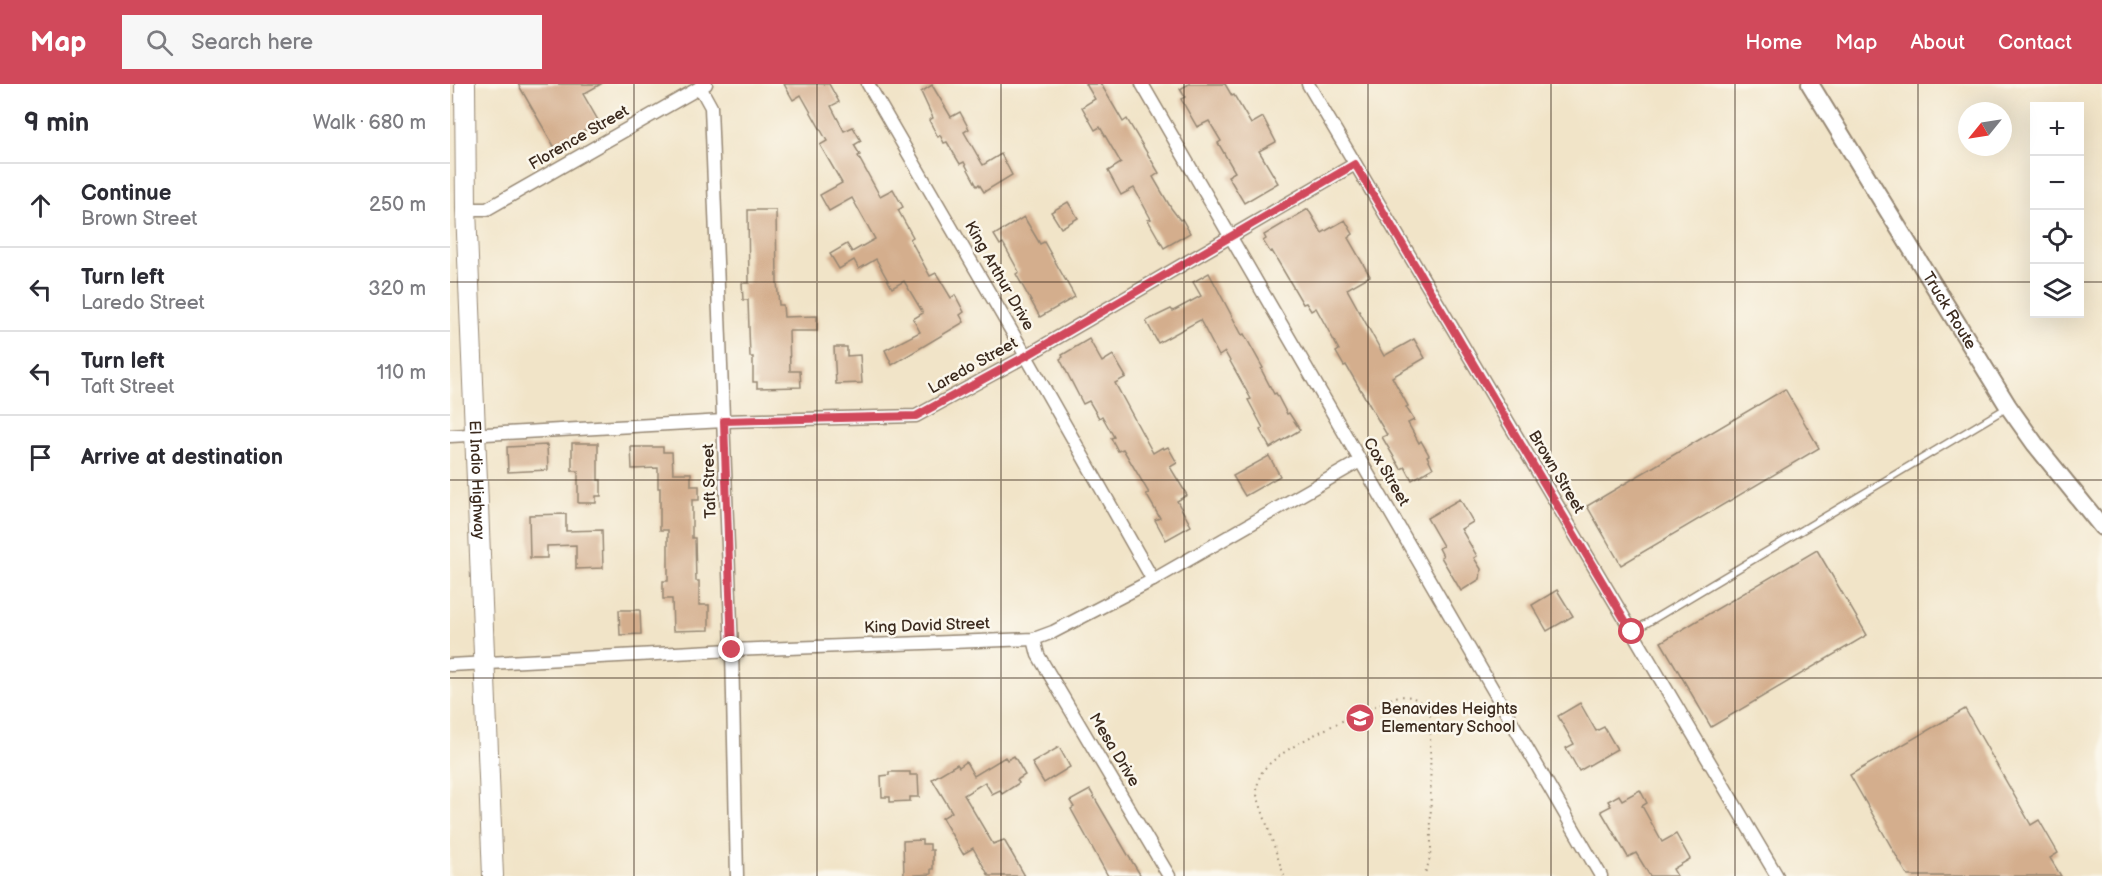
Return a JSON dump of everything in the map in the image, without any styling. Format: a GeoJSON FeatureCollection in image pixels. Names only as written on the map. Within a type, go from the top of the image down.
{"type":"FeatureCollection","features":[{"type":"Feature","properties":{"kind":"main road","name":"El Indio Highway"},"geometry":{"type":"LineString","coordinates":[[465,84],[466,209],[493,876]]}},
{"type":"Feature","properties":{"kind":"street","name":"King Arthur Drive"},"geometry":{"type":"LineString","coordinates":[[868,84],[1153,580]]}},
{"type":"Feature","properties":{"kind":"street","name":"Cox Street"},"geometry":{"type":"LineString","coordinates":[[1142,84],[1601,876]]}},
{"type":"Feature","properties":{"kind":"street","name":"Brown Street"},"geometry":{"type":"LineString","coordinates":[[1308,84],[1777,876]]}},
{"type":"Feature","properties":{"kind":"street","name":"Truck Route"},"geometry":{"type":"LineString","coordinates":[[1810,84],[2008,406],[2035,444],[2102,527]]}},
{"type":"Feature","properties":{"kind":"street","name":"Florence Street"},"geometry":{"type":"LineString","coordinates":[[466,209],[488,210],[703,86]]}},
{"type":"Feature","properties":{"kind":"street","name":"Taft Street"},"geometry":{"type":"LineString","coordinates":[[703,86],[711,107],[732,650],[737,876]]}},
{"type":"Feature","properties":{"kind":"street","name":"Laredo Street"},"geometry":{"type":"LineString","coordinates":[[450,436],[724,421],[916,416],[1026,356],[1355,164]]}},
{"type":"Feature","properties":{"kind":"street","name":"King David Street"},"geometry":{"type":"LineString","coordinates":[[450,665],[732,650],[1034,639],[1070,624],[1153,580],[1360,461]]}},
{"type":"Feature","properties":{"kind":"street","name":"Mesa Drive"},"geometry":{"type":"LineString","coordinates":[[1034,639],[1038,655],[1169,876]]}},
{"type":"Feature","properties":{"kind":"lane"},"geometry":{"type":"LineString","coordinates":[[1632,632],[2008,406]]}},
{"type":"Feature","properties":{"kind":"path"},"geometry":{"type":"LineString","coordinates":[[1284,876],[1257,795],[1257,784],[1262,773],[1272,762],[1320,732],[1395,697],[1406,695],[1424,704],[1430,715],[1431,849],[1424,876]]}},
{"type":"Feature","properties":{"kind":"building"},"geometry":{"type":"Polygon","coordinates":[[[518,84],[601,84],[583,94],[599,122],[555,148],[518,84]]]}},
{"type":"Feature","properties":{"kind":"building"},"geometry":{"type":"Polygon","coordinates":[[[784,84],[829,84],[839,102],[831,106],[844,131],[853,127],[861,141],[854,145],[880,196],[893,189],[903,207],[898,210],[913,237],[910,239],[930,276],[936,273],[951,298],[955,295],[964,312],[960,315],[964,322],[892,365],[885,350],[920,332],[913,319],[923,313],[904,281],[892,288],[876,259],[859,269],[854,260],[839,269],[830,254],[847,244],[852,252],[875,239],[852,198],[829,211],[820,195],[842,183],[820,145],[827,141],[801,95],[793,100],[784,84]]]}},
{"type":"Feature","properties":{"kind":"building"},"geometry":{"type":"Polygon","coordinates":[[[1086,84],[1101,84],[1123,122],[1127,119],[1159,173],[1153,177],[1171,208],[1180,220],[1182,219],[1190,233],[1164,248],[1134,188],[1121,195],[1108,171],[1121,163],[1100,127],[1095,130],[1082,107],[1095,99],[1086,84]]]}},
{"type":"Feature","properties":{"kind":"building"},"geometry":{"type":"Polygon","coordinates":[[[1189,84],[1225,84],[1251,124],[1263,117],[1276,142],[1259,151],[1278,183],[1244,203],[1228,176],[1235,172],[1218,143],[1221,141],[1209,121],[1197,127],[1181,99],[1185,97],[1180,89],[1189,84]]]}},
{"type":"Feature","properties":{"kind":"building"},"geometry":{"type":"Polygon","coordinates":[[[932,85],[951,117],[960,112],[969,129],[964,132],[983,165],[1001,154],[1012,175],[984,192],[979,184],[977,186],[964,162],[960,164],[947,142],[944,143],[940,135],[938,137],[929,120],[933,118],[921,92],[932,85]]]}},
{"type":"Feature","properties":{"kind":"building"},"geometry":{"type":"Polygon","coordinates":[[[1068,202],[1078,218],[1061,228],[1051,212],[1068,202]]]}},
{"type":"Feature","properties":{"kind":"building"},"geometry":{"type":"Polygon","coordinates":[[[1308,209],[1322,233],[1345,220],[1353,234],[1348,238],[1370,276],[1347,289],[1384,356],[1414,339],[1425,358],[1392,377],[1414,420],[1408,423],[1429,455],[1427,456],[1433,468],[1412,480],[1405,467],[1401,469],[1382,437],[1387,435],[1336,352],[1339,350],[1316,308],[1311,311],[1306,303],[1303,304],[1272,251],[1270,252],[1263,241],[1266,239],[1264,235],[1308,209]]]}},
{"type":"Feature","properties":{"kind":"building"},"geometry":{"type":"Polygon","coordinates":[[[748,210],[776,210],[777,282],[779,305],[783,305],[784,317],[817,316],[817,331],[789,331],[790,371],[800,371],[801,387],[757,388],[757,382],[753,382],[748,300],[743,300],[742,283],[749,283],[748,210]]]}},
{"type":"Feature","properties":{"kind":"building"},"geometry":{"type":"Polygon","coordinates":[[[1024,217],[1040,244],[1044,242],[1075,297],[1040,317],[1016,274],[1019,272],[1003,243],[1000,245],[994,235],[1024,217]]]}},
{"type":"Feature","properties":{"kind":"building"},"geometry":{"type":"Polygon","coordinates":[[[1209,273],[1242,335],[1244,334],[1263,368],[1261,369],[1274,394],[1276,393],[1287,414],[1289,413],[1300,430],[1270,448],[1260,430],[1263,428],[1248,400],[1251,399],[1225,352],[1219,356],[1200,320],[1158,343],[1146,321],[1171,309],[1173,311],[1201,296],[1193,282],[1209,273]]]}},
{"type":"Feature","properties":{"kind":"building"},"geometry":{"type":"Polygon","coordinates":[[[1089,339],[1102,362],[1113,355],[1126,377],[1115,383],[1153,453],[1163,447],[1164,449],[1168,447],[1177,463],[1170,467],[1187,495],[1177,501],[1191,526],[1166,540],[1155,520],[1160,518],[1146,494],[1149,493],[1123,449],[1118,451],[1111,438],[1114,437],[1102,416],[1099,418],[1089,401],[1083,404],[1060,359],[1062,355],[1089,339]]]}},
{"type":"Feature","properties":{"kind":"building"},"geometry":{"type":"Polygon","coordinates":[[[834,347],[847,347],[847,356],[860,355],[862,383],[836,384],[834,347]]]}},
{"type":"Feature","properties":{"kind":"building"},"geometry":{"type":"Polygon","coordinates":[[[1785,389],[1819,448],[1621,565],[1587,506],[1785,389]]]}},
{"type":"Feature","properties":{"kind":"building"},"geometry":{"type":"Polygon","coordinates":[[[572,443],[598,443],[598,480],[601,480],[601,496],[596,496],[596,503],[578,503],[578,471],[572,471],[572,443]]]}},
{"type":"Feature","properties":{"kind":"building"},"geometry":{"type":"Polygon","coordinates":[[[547,445],[548,470],[508,472],[507,447],[547,445]]]}},
{"type":"Feature","properties":{"kind":"building"},"geometry":{"type":"Polygon","coordinates":[[[631,447],[663,447],[663,452],[672,452],[673,473],[691,473],[691,486],[699,486],[699,500],[692,500],[692,538],[695,538],[699,605],[709,605],[709,630],[673,631],[672,599],[663,599],[663,581],[668,581],[668,530],[660,530],[658,468],[632,469],[631,447]]]}},
{"type":"Feature","properties":{"kind":"building"},"geometry":{"type":"Polygon","coordinates":[[[1269,456],[1280,476],[1245,496],[1233,476],[1269,456]]]}},
{"type":"Feature","properties":{"kind":"building"},"geometry":{"type":"Polygon","coordinates":[[[1460,499],[1473,522],[1461,529],[1477,556],[1474,558],[1481,569],[1480,579],[1461,591],[1441,557],[1443,556],[1439,548],[1443,546],[1427,518],[1460,499]]]}},
{"type":"Feature","properties":{"kind":"building"},"geometry":{"type":"Polygon","coordinates":[[[566,514],[566,531],[602,530],[603,568],[576,569],[576,545],[547,546],[547,558],[530,558],[529,515],[566,514]]]}},
{"type":"Feature","properties":{"kind":"building"},"geometry":{"type":"Polygon","coordinates":[[[1817,550],[1867,635],[1711,727],[1661,642],[1817,550]]]}},
{"type":"Feature","properties":{"kind":"building"},"geometry":{"type":"Polygon","coordinates":[[[1557,590],[1573,616],[1547,631],[1532,605],[1557,590]]]}},
{"type":"Feature","properties":{"kind":"building"},"geometry":{"type":"Polygon","coordinates":[[[619,610],[640,610],[641,634],[620,635],[619,610]]]}},
{"type":"Feature","properties":{"kind":"building"},"geometry":{"type":"Polygon","coordinates":[[[1580,703],[1596,731],[1604,727],[1617,749],[1579,771],[1566,748],[1574,744],[1558,716],[1580,703]]]}},
{"type":"Feature","properties":{"kind":"building"},"geometry":{"type":"Polygon","coordinates":[[[1965,709],[2031,825],[2039,820],[2058,853],[2050,858],[2061,876],[1908,876],[1850,775],[1965,709]]]}},
{"type":"Feature","properties":{"kind":"building"},"geometry":{"type":"Polygon","coordinates":[[[1059,747],[1070,767],[1044,783],[1032,763],[1059,747]]]}},
{"type":"Feature","properties":{"kind":"building"},"geometry":{"type":"Polygon","coordinates":[[[1014,756],[1025,775],[1017,780],[1019,783],[1002,794],[1000,790],[992,794],[985,782],[964,795],[993,844],[1004,840],[1025,876],[989,876],[973,848],[963,854],[942,818],[952,812],[932,779],[957,764],[959,767],[966,762],[974,776],[1005,757],[1007,760],[1014,756]]]}},
{"type":"Feature","properties":{"kind":"building"},"geometry":{"type":"Polygon","coordinates":[[[889,772],[910,772],[910,775],[918,775],[919,797],[910,797],[910,801],[890,802],[890,797],[882,797],[881,776],[889,775],[889,772]]]}},
{"type":"Feature","properties":{"kind":"building"},"geometry":{"type":"Polygon","coordinates":[[[1090,790],[1141,876],[1108,876],[1071,809],[1074,807],[1070,801],[1090,790]]]}},
{"type":"Feature","properties":{"kind":"building"},"geometry":{"type":"Polygon","coordinates":[[[1640,790],[1647,803],[1642,806],[1662,842],[1676,834],[1690,859],[1673,869],[1677,876],[1650,876],[1636,853],[1628,857],[1601,811],[1611,806],[1608,801],[1619,795],[1622,800],[1640,790]]]}},
{"type":"Feature","properties":{"kind":"building"},"geometry":{"type":"Polygon","coordinates":[[[922,840],[922,844],[930,844],[930,850],[933,850],[931,874],[904,876],[903,841],[922,840]]]}},
{"type":"Feature","properties":{"kind":"place","name":"Benavides Heights Elementary School"},"geometry":{"type":"Point","coordinates":[1360,718]}},
{"type":"Feature","properties":{"kind":"route"},"geometry":{"type":"LineString","coordinates":[[732,650],[724,421],[916,416],[1026,356],[1355,164],[1632,632]]}}]}
